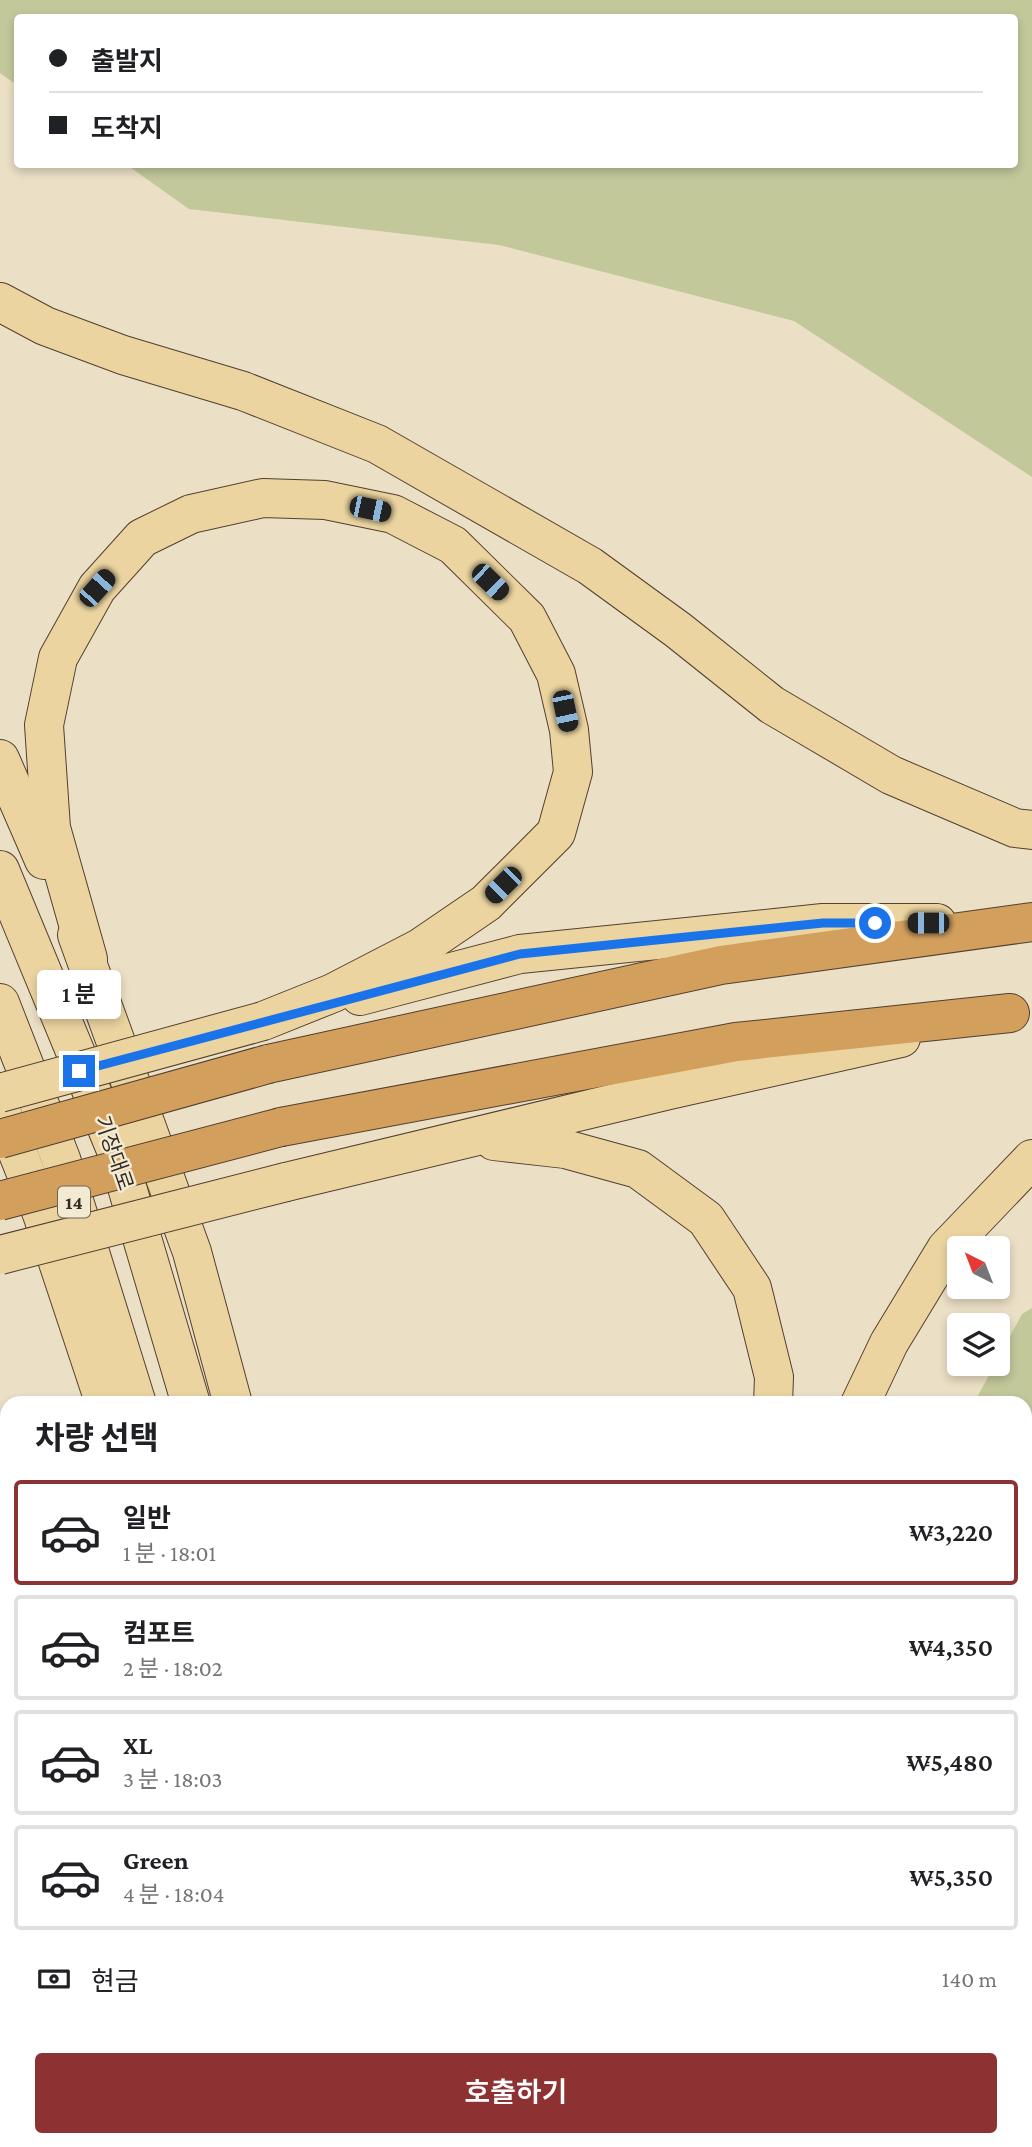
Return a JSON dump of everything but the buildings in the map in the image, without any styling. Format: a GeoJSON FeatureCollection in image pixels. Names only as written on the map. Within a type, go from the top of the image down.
{"type":"FeatureCollection","features":[{"type":"Feature","properties":{"kind":"highway"},"geometry":{"type":"LineString","coordinates":[[0,1139],[268,1064],[721,965],[1032,922]]}},
{"type":"Feature","properties":{"kind":"highway"},"geometry":{"type":"LineString","coordinates":[[0,1201],[281,1127],[736,1041],[1021,1012]]}},
{"type":"Feature","properties":{"kind":"main road"},"geometry":{"type":"LineString","coordinates":[[0,302],[45,326],[123,355],[243,391],[377,444],[590,566],[678,630],[772,705],[855,754],[891,775],[1015,828],[1032,830]]}},
{"type":"Feature","properties":{"kind":"main road"},"geometry":{"type":"LineString","coordinates":[[250,1396],[192,1252],[88,959],[51,828],[44,725],[58,658],[97,588],[142,538],[191,514],[263,498],[325,500],[393,514],[453,545],[527,618],[556,674],[569,730],[572,772],[556,833],[486,903],[409,953],[333,993],[263,1021]]}},
{"type":"Feature","properties":{"kind":"main road"},"geometry":{"type":"LineString","coordinates":[[0,759],[88,959]]}},
{"type":"Feature","properties":{"kind":"main road","name":"기장대로"},"geometry":{"type":"LineString","coordinates":[[0,870],[116,1150],[189,1396]]}},
{"type":"Feature","properties":{"kind":"main road"},"geometry":{"type":"LineString","coordinates":[[0,1093],[520,954],[823,923],[1032,922]]}},
{"type":"Feature","properties":{"kind":"main road","name":"14"},"geometry":{"type":"LineString","coordinates":[[0,1003],[61,1159],[135,1396]]}},
{"type":"Feature","properties":{"kind":"main road"},"geometry":{"type":"LineString","coordinates":[[0,1255],[286,1182],[683,1087],[1021,1012]]}},
{"type":"Feature","properties":{"kind":"main road"},"geometry":{"type":"LineString","coordinates":[[0,1108],[42,1214],[102,1396]]}},
{"type":"Feature","properties":{"kind":"main road"},"geometry":{"type":"LineString","coordinates":[[286,1182],[390,1159],[498,1140],[565,1149],[638,1169],[706,1219],[752,1288],[774,1377],[773,1396]]}},
{"type":"Feature","properties":{"kind":"main road"},"geometry":{"type":"LineString","coordinates":[[864,1396],[888,1343],[946,1249],[1032,1159]]}},
{"type":"Feature","properties":{"kind":"main road"},"geometry":{"type":"LineString","coordinates":[[192,1252],[231,1396]]}},
{"type":"Feature","properties":{"kind":"main road"},"geometry":{"type":"LineString","coordinates":[[67,1285],[88,1396]]}},
{"type":"Feature","properties":{"kind":"green space"},"geometry":{"type":"Polygon","coordinates":[[[0,0],[1032,0],[1032,477],[794,321],[499,245],[189,209],[131,168],[1018,168],[1018,14],[14,14],[14,83],[0,73],[0,0]]]}},
{"type":"Feature","properties":{"kind":"green space"},"geometry":{"type":"Polygon","coordinates":[[[1032,1308],[1032,1396],[978,1396],[989,1376],[1010,1376],[1010,1336],[1022,1314],[1032,1308]]]}},
{"type":"Feature","properties":{"kind":"route"},"geometry":{"type":"LineString","coordinates":[[79,1071],[520,954],[823,923],[875,923]]}}]}
